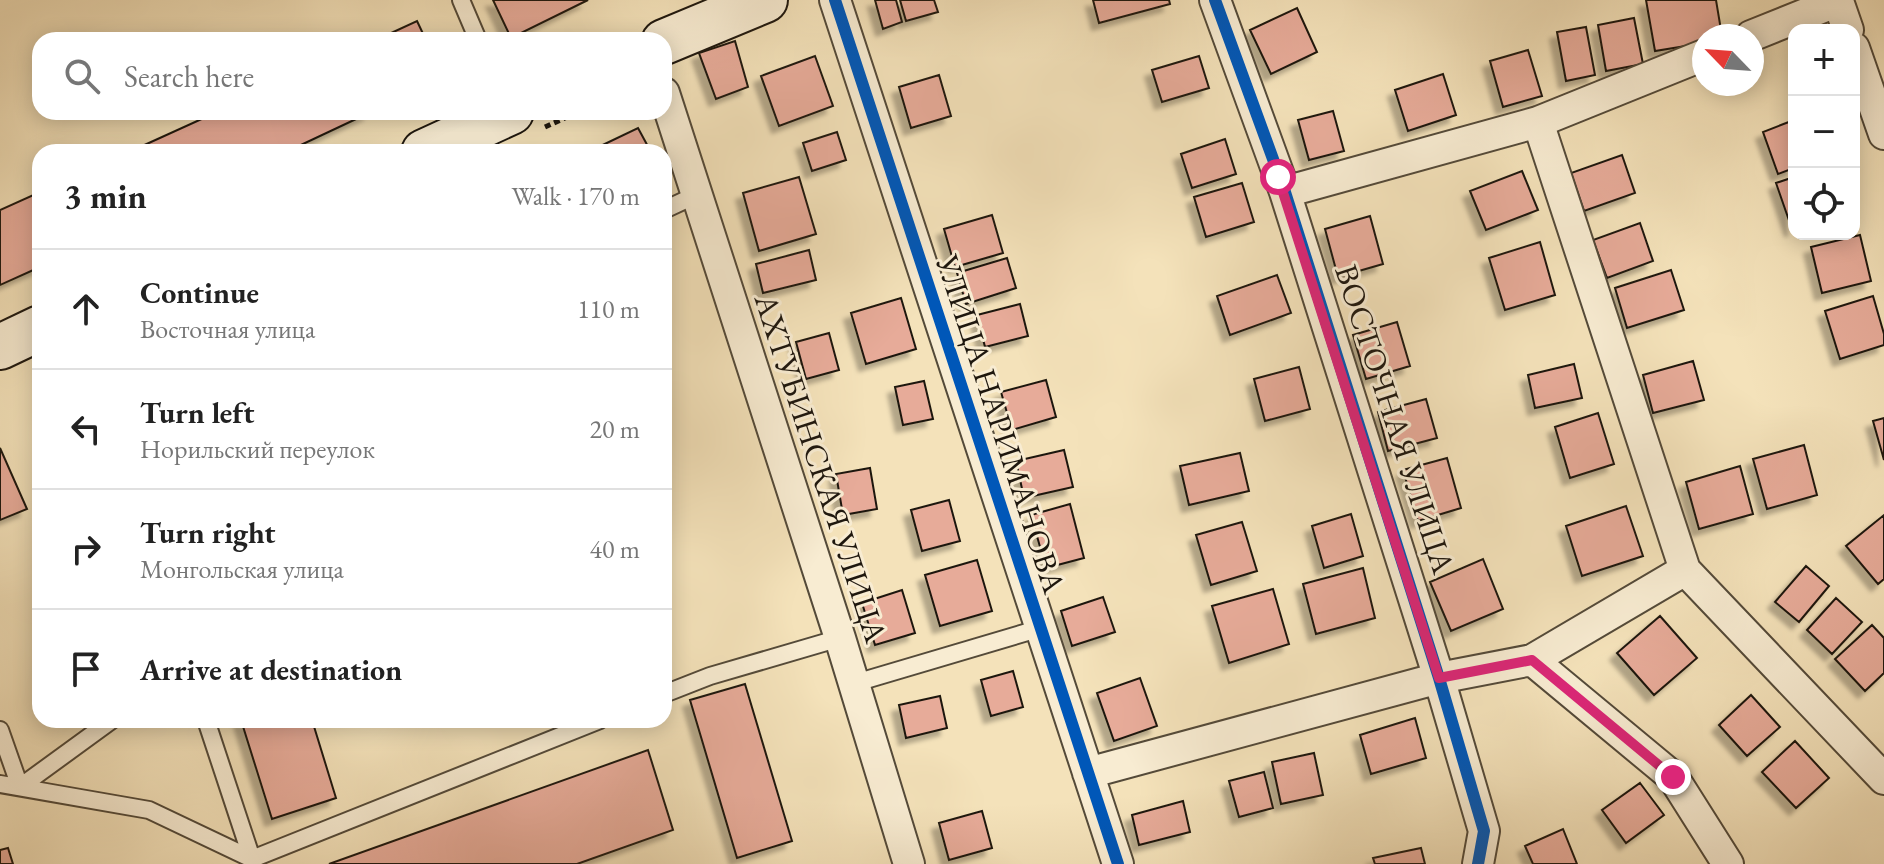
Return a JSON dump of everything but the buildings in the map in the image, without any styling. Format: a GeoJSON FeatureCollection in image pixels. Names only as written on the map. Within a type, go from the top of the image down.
{"type":"FeatureCollection","features":[{"type":"Feature","properties":{"kind":"street"},"geometry":{"type":"LineString","coordinates":[[672,39],[765,0]]}},
{"type":"Feature","properties":{"kind":"street","name":"УЛИЦА НАРИМАНОВА"},"geometry":{"type":"LineString","coordinates":[[835,0],[1118,864]]}},
{"type":"Feature","properties":{"kind":"street","name":"ВОСТОЧНАЯ УЛИЦА"},"geometry":{"type":"LineString","coordinates":[[1215,0],[1285,192],[1439,678],[1484,831],[1478,864]]}},
{"type":"Feature","properties":{"kind":"street"},"geometry":{"type":"LineString","coordinates":[[1764,31],[1838,1],[1846,24]]}},
{"type":"Feature","properties":{"kind":"street"},"geometry":{"type":"LineString","coordinates":[[1285,192],[1538,122],[1692,60]]}},
{"type":"Feature","properties":{"kind":"street"},"geometry":{"type":"LineString","coordinates":[[1860,65],[1884,134]]}},
{"type":"Feature","properties":{"kind":"street","name":"АХТУБИНСКАЯ УЛИЦА"},"geometry":{"type":"LineString","coordinates":[[672,118],[840,638],[909,864]]}},
{"type":"Feature","properties":{"kind":"street"},"geometry":{"type":"LineString","coordinates":[[441,144],[492,120]]}},
{"type":"Feature","properties":{"kind":"street"},"geometry":{"type":"LineString","coordinates":[[1538,122],[1685,570],[1884,779]]}},
{"type":"Feature","properties":{"kind":"street"},"geometry":{"type":"LineString","coordinates":[[0,347],[32,332]]}},
{"type":"Feature","properties":{"kind":"street"},"geometry":{"type":"LineString","coordinates":[[1088,773],[1439,678],[1532,660],[1685,570]]}},
{"type":"Feature","properties":{"kind":"street"},"geometry":{"type":"LineString","coordinates":[[1532,660],[1673,777],[1728,864]]}},
{"type":"Feature","properties":{"kind":"lane"},"geometry":{"type":"LineString","coordinates":[[461,0],[475,32]]}},
{"type":"Feature","properties":{"kind":"lane"},"geometry":{"type":"LineString","coordinates":[[672,206],[696,195]]}},
{"type":"Feature","properties":{"kind":"lane"},"geometry":{"type":"LineString","coordinates":[[852,684],[1041,628]]}},
{"type":"Feature","properties":{"kind":"lane"},"geometry":{"type":"LineString","coordinates":[[672,691],[710,676],[840,638]]}},
{"type":"Feature","properties":{"kind":"lane"},"geometry":{"type":"LineString","coordinates":[[20,787],[101,728]]}},
{"type":"Feature","properties":{"kind":"lane"},"geometry":{"type":"LineString","coordinates":[[209,728],[252,859]]}},
{"type":"Feature","properties":{"kind":"lane"},"geometry":{"type":"LineString","coordinates":[[0,784],[149,810],[252,859],[580,728]]}},
{"type":"Feature","properties":{"kind":"lane"},"geometry":{"type":"LineString","coordinates":[[0,730],[20,787]]}},
{"type":"Feature","properties":{"kind":"cycle path"},"geometry":{"type":"LineString","coordinates":[[835,0],[1118,864]]}},
{"type":"Feature","properties":{"kind":"cycle path"},"geometry":{"type":"LineString","coordinates":[[1215,0],[1285,192],[1439,678],[1484,831],[1478,864]]}},
{"type":"Feature","properties":{"kind":"route"},"geometry":{"type":"LineString","coordinates":[[1278,177],[1439,678],[1532,660],[1673,777]]}}]}
